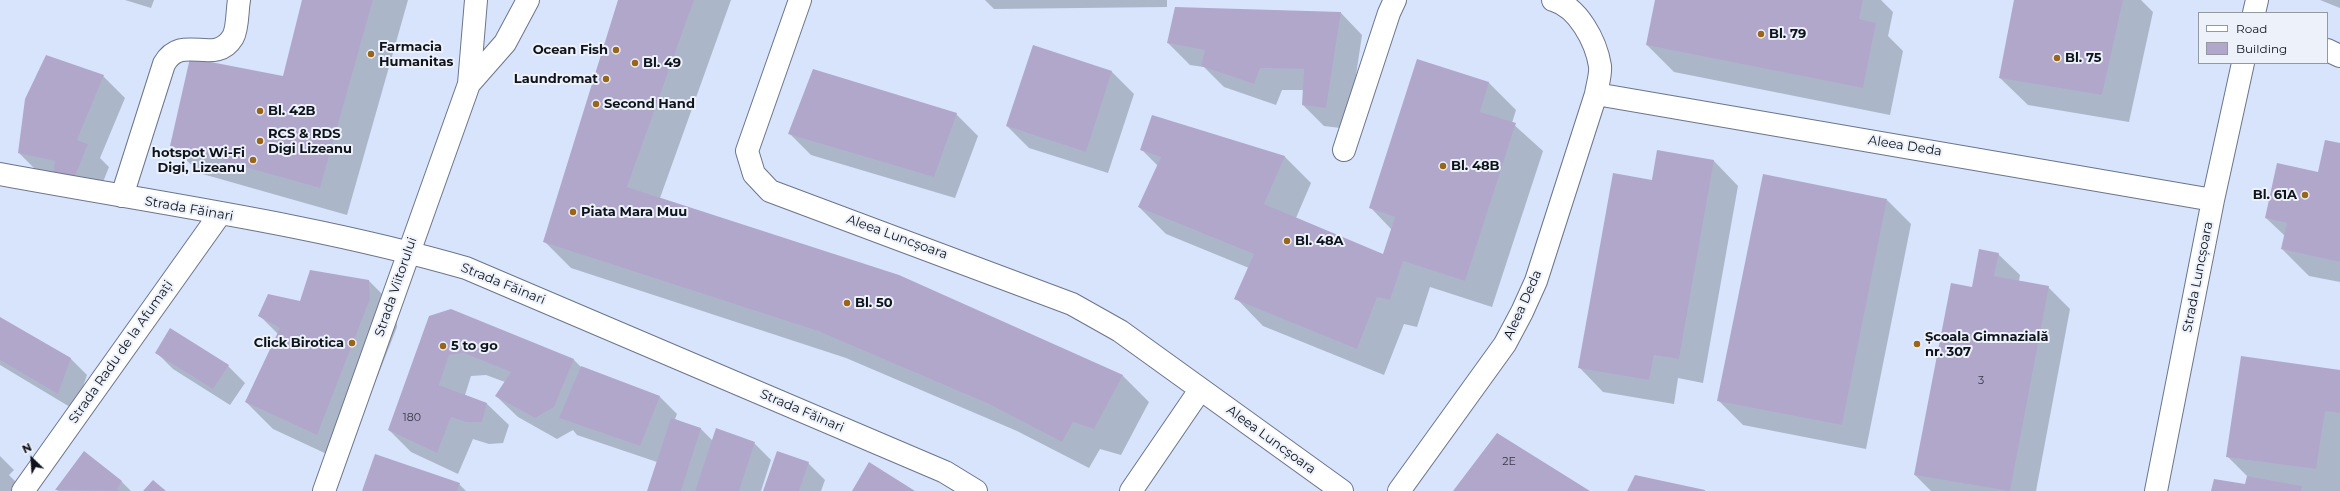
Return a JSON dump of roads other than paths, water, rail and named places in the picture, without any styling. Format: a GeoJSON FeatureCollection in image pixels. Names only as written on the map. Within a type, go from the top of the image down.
{"type":"FeatureCollection","features":[{"type":"Feature","properties":{"kind":"street"},"geometry":{"type":"LineString","coordinates":[[122,196],[164,64],[169,55],[180,49],[214,51],[227,45],[234,36],[239,0]]}},
{"type":"Feature","properties":{"kind":"street","name":"Strada Viitorului"},"geometry":{"type":"LineString","coordinates":[[324,491],[469,84],[476,0]]}},
{"type":"Feature","properties":{"kind":"street","name":"Strada Viitorului"},"geometry":{"type":"LineString","coordinates":[[469,84],[505,43],[528,0]]}},
{"type":"Feature","properties":{"kind":"street","name":"Aleea Luncșoara"},"geometry":{"type":"LineString","coordinates":[[800,0],[747,151],[754,174],[770,191],[1072,304],[1120,331],[1342,491]]}},
{"type":"Feature","properties":{"kind":"street"},"geometry":{"type":"LineString","coordinates":[[1344,150],[1388,13],[1395,0]]}},
{"type":"Feature","properties":{"kind":"street","name":"Aleea Deda"},"geometry":{"type":"LineString","coordinates":[[1399,491],[1505,344],[1522,312],[1536,281],[1596,94],[1600,67],[1594,44],[1580,19],[1561,2],[1553,0]]}},
{"type":"Feature","properties":{"kind":"street"},"geometry":{"type":"LineString","coordinates":[[2328,50],[2340,56]]}},
{"type":"Feature","properties":{"kind":"street","name":"Strada Luncșoara"},"geometry":{"type":"LineString","coordinates":[[2156,491],[2213,200],[2243,64]]}},
{"type":"Feature","properties":{"kind":"street","name":"Aleea Deda"},"geometry":{"type":"LineString","coordinates":[[1596,94],[1949,153],[2213,200]]}},
{"type":"Feature","properties":{"kind":"street","name":"Strada Făinari"},"geometry":{"type":"LineString","coordinates":[[0,174],[220,214],[409,251],[473,271],[945,472],[976,491]]}},
{"type":"Feature","properties":{"kind":"street","name":"Strada Radu de la Afumați"},"geometry":{"type":"LineString","coordinates":[[23,491],[220,214]]}},
{"type":"Feature","properties":{"kind":"street"},"geometry":{"type":"LineString","coordinates":[[1131,491],[1200,390]]}},
{"type":"Feature","properties":{"kind":"place","name":"Bl. 79"},"geometry":{"type":"Point","coordinates":[1761,34]}},
{"type":"Feature","properties":{"kind":"place","name":"Ocean Fish"},"geometry":{"type":"Point","coordinates":[616,50]}},
{"type":"Feature","properties":{"kind":"place","name":"Farmacia Humanitas"},"geometry":{"type":"Point","coordinates":[371,54]}},
{"type":"Feature","properties":{"kind":"place","name":"Bl. 75"},"geometry":{"type":"Point","coordinates":[2057,58]}},
{"type":"Feature","properties":{"kind":"place","name":"Bl. 49"},"geometry":{"type":"Point","coordinates":[635,63]}},
{"type":"Feature","properties":{"kind":"place","name":"Laundromat"},"geometry":{"type":"Point","coordinates":[606,79]}},
{"type":"Feature","properties":{"kind":"place","name":"Second Hand"},"geometry":{"type":"Point","coordinates":[596,104]}},
{"type":"Feature","properties":{"kind":"place","name":"Bl. 42B"},"geometry":{"type":"Point","coordinates":[260,111]}},
{"type":"Feature","properties":{"kind":"place","name":"RCS & RDS Digi Lizeanu"},"geometry":{"type":"Point","coordinates":[260,141]}},
{"type":"Feature","properties":{"kind":"place","name":"hotspot Wi-Fi Digi, Lizeanu"},"geometry":{"type":"Point","coordinates":[253,160]}},
{"type":"Feature","properties":{"kind":"place","name":"Bl. 48B"},"geometry":{"type":"Point","coordinates":[1443,166]}},
{"type":"Feature","properties":{"kind":"place","name":"Bl. 61A"},"geometry":{"type":"Point","coordinates":[2305,195]}},
{"type":"Feature","properties":{"kind":"place","name":"Piata Mara Muu"},"geometry":{"type":"Point","coordinates":[573,212]}},
{"type":"Feature","properties":{"kind":"place","name":"Bl. 48A"},"geometry":{"type":"Point","coordinates":[1287,241]}},
{"type":"Feature","properties":{"kind":"place","name":"Bl. 50"},"geometry":{"type":"Point","coordinates":[847,303]}},
{"type":"Feature","properties":{"kind":"place","name":"Click Birotica"},"geometry":{"type":"Point","coordinates":[352,343]}},
{"type":"Feature","properties":{"kind":"place","name":"Școala Gimnazială nr. 307"},"geometry":{"type":"Point","coordinates":[1917,344]}},
{"type":"Feature","properties":{"kind":"place","name":"5 to go"},"geometry":{"type":"Point","coordinates":[443,346]}}]}
